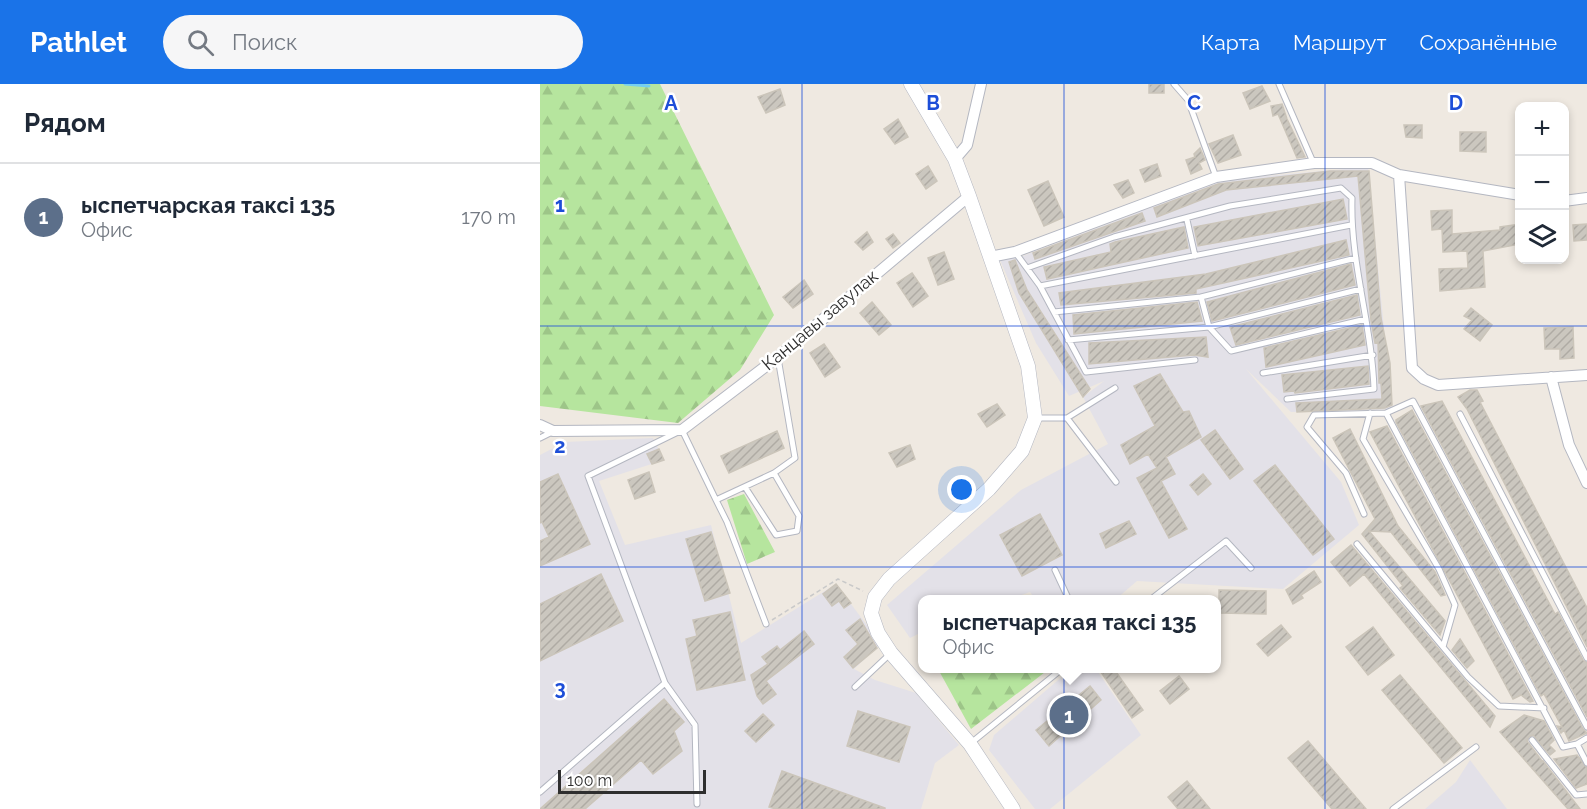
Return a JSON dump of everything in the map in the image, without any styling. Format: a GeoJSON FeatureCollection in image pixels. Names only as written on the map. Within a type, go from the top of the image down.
{"type":"FeatureCollection","features":[{"type":"Feature","properties":{"kind":"street"},"geometry":{"type":"LineString","coordinates":[[911,84],[955,159],[969,196],[1028,366],[1035,418],[1022,451],[988,489],[889,579],[875,597],[871,613],[878,633],[891,653],[970,744],[1013,809]]}},
{"type":"Feature","properties":{"kind":"street"},"geometry":{"type":"LineString","coordinates":[[955,159],[967,145],[981,84]]}},
{"type":"Feature","properties":{"kind":"street"},"geometry":{"type":"LineString","coordinates":[[990,257],[1015,252],[1216,177],[1314,163],[1372,163],[1399,175],[1515,194]]}},
{"type":"Feature","properties":{"kind":"street"},"geometry":{"type":"LineString","coordinates":[[1399,175],[1412,368],[1424,379],[1438,385],[1587,375]]}},
{"type":"Feature","properties":{"kind":"street","name":"Канцавы завулак"},"geometry":{"type":"LineString","coordinates":[[682,430],[778,357],[969,196]]}},
{"type":"Feature","properties":{"kind":"street"},"geometry":{"type":"LineString","coordinates":[[1569,200],[1587,198]]}},
{"type":"Feature","properties":{"kind":"street"},"geometry":{"type":"LineString","coordinates":[[1551,376],[1569,446],[1587,483]]}},
{"type":"Feature","properties":{"kind":"street"},"geometry":{"type":"LineString","coordinates":[[540,425],[553,431],[682,430]]}},
{"type":"Feature","properties":{"kind":"lane"},"geometry":{"type":"LineString","coordinates":[[1174,84],[1188,100],[1216,177]]}},
{"type":"Feature","properties":{"kind":"lane"},"geometry":{"type":"LineString","coordinates":[[1279,84],[1314,163]]}},
{"type":"Feature","properties":{"kind":"lane"},"geometry":{"type":"LineString","coordinates":[[1027,268],[1114,237],[1187,220],[1230,206],[1341,188],[1352,198],[1351,225],[1360,289],[1373,355],[1374,389],[1287,399]]}},
{"type":"Feature","properties":{"kind":"lane"},"geometry":{"type":"LineString","coordinates":[[1187,220],[1195,256]]}},
{"type":"Feature","properties":{"kind":"lane"},"geometry":{"type":"LineString","coordinates":[[1040,286],[1351,225]]}},
{"type":"Feature","properties":{"kind":"lane"},"geometry":{"type":"LineString","coordinates":[[1015,252],[1040,286],[1086,372],[1195,360]]}},
{"type":"Feature","properties":{"kind":"lane"},"geometry":{"type":"LineString","coordinates":[[1054,312],[1201,297],[1356,258]]}},
{"type":"Feature","properties":{"kind":"lane"},"geometry":{"type":"LineString","coordinates":[[1068,340],[1209,327],[1360,289]]}},
{"type":"Feature","properties":{"kind":"lane"},"geometry":{"type":"LineString","coordinates":[[1201,297],[1209,327],[1231,351],[1366,319]]}},
{"type":"Feature","properties":{"kind":"lane"},"geometry":{"type":"LineString","coordinates":[[1263,373],[1373,355]]}},
{"type":"Feature","properties":{"kind":"lane"},"geometry":{"type":"LineString","coordinates":[[716,500],[774,473],[795,458],[778,357]]}},
{"type":"Feature","properties":{"kind":"lane"},"geometry":{"type":"LineString","coordinates":[[1035,418],[1066,418],[1114,388]]}},
{"type":"Feature","properties":{"kind":"lane"},"geometry":{"type":"LineString","coordinates":[[1364,514],[1346,473],[1307,427],[1314,415],[1386,413],[1413,401],[1587,727]]}},
{"type":"Feature","properties":{"kind":"lane"},"geometry":{"type":"LineString","coordinates":[[1370,413],[1363,439],[1439,569],[1455,604],[1443,647]]}},
{"type":"Feature","properties":{"kind":"lane"},"geometry":{"type":"LineString","coordinates":[[1386,413],[1563,747],[1577,744],[1587,738]]}},
{"type":"Feature","properties":{"kind":"lane"},"geometry":{"type":"LineString","coordinates":[[1460,414],[1587,658]]}},
{"type":"Feature","properties":{"kind":"lane"},"geometry":{"type":"LineString","coordinates":[[1066,418],[1116,482]]}},
{"type":"Feature","properties":{"kind":"lane"},"geometry":{"type":"LineString","coordinates":[[697,804],[695,725],[665,682],[588,476],[682,430],[727,522],[766,624]]}},
{"type":"Feature","properties":{"kind":"lane"},"geometry":{"type":"LineString","coordinates":[[540,438],[553,431]]}},
{"type":"Feature","properties":{"kind":"lane"},"geometry":{"type":"LineString","coordinates":[[746,487],[776,535],[797,531],[799,516],[774,473]]}},
{"type":"Feature","properties":{"kind":"lane"},"geometry":{"type":"LineString","coordinates":[[1156,595],[1226,541],[1251,568]]}},
{"type":"Feature","properties":{"kind":"lane"},"geometry":{"type":"LineString","coordinates":[[1357,544],[1468,677],[1500,706],[1544,708]]}},
{"type":"Feature","properties":{"kind":"lane"},"geometry":{"type":"LineString","coordinates":[[1055,570],[1067,595]]}},
{"type":"Feature","properties":{"kind":"lane"},"geometry":{"type":"LineString","coordinates":[[855,687],[891,653]]}},
{"type":"Feature","properties":{"kind":"lane"},"geometry":{"type":"LineString","coordinates":[[970,744],[1057,673]]}},
{"type":"Feature","properties":{"kind":"lane"},"geometry":{"type":"LineString","coordinates":[[540,792],[665,682]]}},
{"type":"Feature","properties":{"kind":"lane"},"geometry":{"type":"LineString","coordinates":[[1532,740],[1576,795],[1587,794]]}},
{"type":"Feature","properties":{"kind":"lane"},"geometry":{"type":"LineString","coordinates":[[1577,744],[1587,763]]}},
{"type":"Feature","properties":{"kind":"lane"},"geometry":{"type":"LineString","coordinates":[[1393,809],[1476,747]]}},
{"type":"Feature","properties":{"kind":"path"},"geometry":{"type":"LineString","coordinates":[[766,624],[838,579],[875,597]]}},
{"type":"Feature","properties":{"kind":"shaded area"},"geometry":{"type":"Polygon","coordinates":[[[1368,167],[1392,409],[1291,412],[1246,369],[1341,482],[1359,525],[1283,589],[1137,581],[1121,595],[1032,595],[1030,592],[1021,595],[918,595],[918,634],[910,638],[887,605],[1021,490],[1108,444],[1083,397],[1104,381],[1069,396],[1036,343],[1000,260],[1023,256],[1223,180],[1368,167]]]}},
{"type":"Feature","properties":{"kind":"shaded area"},"geometry":{"type":"Polygon","coordinates":[[[653,438],[664,460],[599,481],[625,545],[711,525],[741,643],[836,584],[881,644],[854,669],[875,680],[916,693],[959,745],[935,763],[921,809],[540,809],[540,455],[565,442],[653,438]]]}},
{"type":"Feature","properties":{"kind":"shaded area"},"geometry":{"type":"Polygon","coordinates":[[[1066,673],[1099,673],[1141,735],[1050,809],[1035,809],[989,750],[994,735],[1066,673]]]}},
{"type":"Feature","properties":{"kind":"shaded area"},"geometry":{"type":"Polygon","coordinates":[[[1470,760],[1507,809],[1425,809],[1456,782],[1470,760]]]}},
{"type":"Feature","properties":{"kind":"green space"},"geometry":{"type":"Polygon","coordinates":[[[540,84],[660,84],[774,315],[740,370],[678,423],[540,406],[540,84]]]}},
{"type":"Feature","properties":{"kind":"green space"},"geometry":{"type":"Polygon","coordinates":[[[744,494],[775,552],[747,564],[727,500],[744,494]]]}},
{"type":"Feature","properties":{"kind":"green space"},"geometry":{"type":"Polygon","coordinates":[[[940,673],[1044,673],[971,729],[940,673]]]}},
{"type":"Feature","properties":{"kind":"building"},"geometry":{"type":"Polygon","coordinates":[[[1149,84],[1164,84],[1164,93],[1149,93],[1149,84]]]}},
{"type":"Feature","properties":{"kind":"building"},"geometry":{"type":"Polygon","coordinates":[[[1262,86],[1270,101],[1250,109],[1243,93],[1262,86]]]}},
{"type":"Feature","properties":{"kind":"building"},"geometry":{"type":"Polygon","coordinates":[[[780,89],[785,105],[766,113],[758,97],[780,89]]]}},
{"type":"Feature","properties":{"kind":"building"},"geometry":{"type":"Polygon","coordinates":[[[1282,104],[1305,157],[1297,158],[1278,114],[1273,116],[1271,106],[1282,104]]]}},
{"type":"Feature","properties":{"kind":"building"},"geometry":{"type":"Polygon","coordinates":[[[898,119],[908,137],[895,144],[884,129],[898,119]]]}},
{"type":"Feature","properties":{"kind":"building"},"geometry":{"type":"Polygon","coordinates":[[[1404,125],[1422,125],[1422,138],[1406,137],[1404,125]]]}},
{"type":"Feature","properties":{"kind":"building"},"geometry":{"type":"Polygon","coordinates":[[[1460,132],[1486,132],[1486,152],[1460,151],[1460,132]]]}},
{"type":"Feature","properties":{"kind":"building"},"geometry":{"type":"Polygon","coordinates":[[[1233,135],[1241,155],[1218,163],[1209,144],[1233,135]]]}},
{"type":"Feature","properties":{"kind":"building"},"geometry":{"type":"Polygon","coordinates":[[[1200,148],[1205,160],[1199,163],[1202,169],[1191,174],[1186,160],[1195,157],[1194,154],[1200,148]]]}},
{"type":"Feature","properties":{"kind":"building"},"geometry":{"type":"Polygon","coordinates":[[[1157,164],[1161,176],[1145,182],[1140,170],[1157,164]]]}},
{"type":"Feature","properties":{"kind":"building"},"geometry":{"type":"Polygon","coordinates":[[[928,166],[937,181],[926,189],[916,174],[928,166]]]}},
{"type":"Feature","properties":{"kind":"building"},"geometry":{"type":"Polygon","coordinates":[[[1330,171],[1369,171],[1381,318],[1390,363],[1392,405],[1385,408],[1297,412],[1296,403],[1382,399],[1381,383],[1379,383],[1378,342],[1375,343],[1371,321],[1358,176],[1226,190],[1157,217],[1154,208],[1218,184],[1330,171]]]}},
{"type":"Feature","properties":{"kind":"building"},"geometry":{"type":"Polygon","coordinates":[[[1128,180],[1134,193],[1123,198],[1114,185],[1128,180]]]}},
{"type":"Feature","properties":{"kind":"building"},"geometry":{"type":"Polygon","coordinates":[[[1048,181],[1064,217],[1044,226],[1028,190],[1048,181]]]}},
{"type":"Feature","properties":{"kind":"building"},"geometry":{"type":"Polygon","coordinates":[[[1343,199],[1347,219],[1198,246],[1194,227],[1343,199]]]}},
{"type":"Feature","properties":{"kind":"building"},"geometry":{"type":"Polygon","coordinates":[[[1452,210],[1452,234],[1500,230],[1500,227],[1515,225],[1515,245],[1483,251],[1485,287],[1440,291],[1439,269],[1468,268],[1467,251],[1443,252],[1442,229],[1432,230],[1431,211],[1452,210]]]}},
{"type":"Feature","properties":{"kind":"building"},"geometry":{"type":"Polygon","coordinates":[[[1142,213],[1145,221],[1035,259],[1033,253],[1142,213]]]}},
{"type":"Feature","properties":{"kind":"building"},"geometry":{"type":"Polygon","coordinates":[[[1587,224],[1587,240],[1574,241],[1573,225],[1587,224]]]}},
{"type":"Feature","properties":{"kind":"building"},"geometry":{"type":"Polygon","coordinates":[[[1184,227],[1188,248],[1047,279],[1044,267],[1111,252],[1110,244],[1115,242],[1184,227]]]}},
{"type":"Feature","properties":{"kind":"building"},"geometry":{"type":"Polygon","coordinates":[[[867,232],[873,242],[863,250],[855,242],[867,232]]]}},
{"type":"Feature","properties":{"kind":"building"},"geometry":{"type":"Polygon","coordinates":[[[893,234],[900,243],[893,248],[886,239],[893,234]]]}},
{"type":"Feature","properties":{"kind":"building"},"geometry":{"type":"Polygon","coordinates":[[[1346,240],[1349,255],[1196,289],[1196,293],[1061,305],[1059,293],[1206,274],[1346,240]]]}},
{"type":"Feature","properties":{"kind":"building"},"geometry":{"type":"Polygon","coordinates":[[[944,252],[954,279],[938,285],[928,258],[944,252]]]}},
{"type":"Feature","properties":{"kind":"building"},"geometry":{"type":"Polygon","coordinates":[[[1015,260],[1027,290],[1090,389],[1083,397],[1019,293],[1009,262],[1015,260]]]}},
{"type":"Feature","properties":{"kind":"building"},"geometry":{"type":"Polygon","coordinates":[[[1351,264],[1355,285],[1212,321],[1207,302],[1351,264]]]}},
{"type":"Feature","properties":{"kind":"building"},"geometry":{"type":"Polygon","coordinates":[[[912,273],[928,296],[913,307],[897,283],[912,273]]]}},
{"type":"Feature","properties":{"kind":"building"},"geometry":{"type":"Polygon","coordinates":[[[804,280],[813,294],[793,308],[783,297],[804,280]]]}},
{"type":"Feature","properties":{"kind":"building"},"geometry":{"type":"Polygon","coordinates":[[[1357,295],[1360,315],[1236,345],[1230,327],[1357,295]]]}},
{"type":"Feature","properties":{"kind":"building"},"geometry":{"type":"Polygon","coordinates":[[[872,302],[891,325],[879,335],[860,313],[872,302]]]}},
{"type":"Feature","properties":{"kind":"building"},"geometry":{"type":"Polygon","coordinates":[[[1197,302],[1202,321],[1074,334],[1073,315],[1197,302]]]}},
{"type":"Feature","properties":{"kind":"building"},"geometry":{"type":"Polygon","coordinates":[[[1471,308],[1492,325],[1480,341],[1464,329],[1472,320],[1464,316],[1471,308]]]}},
{"type":"Feature","properties":{"kind":"building"},"geometry":{"type":"Polygon","coordinates":[[[1362,325],[1365,345],[1266,367],[1264,348],[1362,325]]]}},
{"type":"Feature","properties":{"kind":"building"},"geometry":{"type":"Polygon","coordinates":[[[1573,327],[1574,358],[1560,359],[1560,349],[1545,349],[1544,328],[1573,327]]]}},
{"type":"Feature","properties":{"kind":"building"},"geometry":{"type":"Polygon","coordinates":[[[1206,337],[1208,357],[1194,355],[1089,364],[1089,343],[1206,337]]]}},
{"type":"Feature","properties":{"kind":"building"},"geometry":{"type":"Polygon","coordinates":[[[824,344],[840,367],[825,377],[810,353],[824,344]]]}},
{"type":"Feature","properties":{"kind":"building"},"geometry":{"type":"Polygon","coordinates":[[[1368,366],[1369,384],[1295,393],[1294,391],[1284,392],[1282,375],[1368,366]]]}},
{"type":"Feature","properties":{"kind":"building"},"geometry":{"type":"Polygon","coordinates":[[[1160,374],[1183,412],[1189,411],[1201,437],[1166,457],[1175,474],[1161,481],[1187,529],[1169,538],[1137,478],[1157,468],[1148,454],[1130,464],[1121,445],[1155,426],[1134,386],[1160,374]]]}},
{"type":"Feature","properties":{"kind":"building"},"geometry":{"type":"Polygon","coordinates":[[[1470,390],[1477,390],[1483,401],[1480,402],[1587,608],[1587,647],[1467,409],[1458,397],[1470,390]]]}},
{"type":"Feature","properties":{"kind":"building"},"geometry":{"type":"Polygon","coordinates":[[[1442,401],[1555,614],[1558,612],[1583,660],[1587,663],[1587,717],[1421,406],[1442,401]]]}},
{"type":"Feature","properties":{"kind":"building"},"geometry":{"type":"Polygon","coordinates":[[[997,404],[1005,415],[987,427],[978,414],[997,404]]]}},
{"type":"Feature","properties":{"kind":"building"},"geometry":{"type":"Polygon","coordinates":[[[1412,410],[1587,733],[1569,741],[1564,730],[1561,733],[1557,726],[1562,727],[1544,694],[1541,696],[1396,422],[1412,410]]]}},
{"type":"Feature","properties":{"kind":"building"},"geometry":{"type":"Polygon","coordinates":[[[1387,426],[1533,701],[1530,702],[1521,695],[1513,699],[1370,432],[1387,426]]]}},
{"type":"Feature","properties":{"kind":"building"},"geometry":{"type":"Polygon","coordinates":[[[1350,429],[1398,526],[1435,572],[1445,595],[1441,596],[1391,532],[1369,531],[1445,621],[1440,635],[1400,588],[1403,586],[1362,534],[1375,519],[1333,438],[1350,429]]]}},
{"type":"Feature","properties":{"kind":"building"},"geometry":{"type":"Polygon","coordinates":[[[1215,430],[1243,469],[1230,479],[1201,440],[1215,430]]]}},
{"type":"Feature","properties":{"kind":"building"},"geometry":{"type":"Polygon","coordinates":[[[777,431],[784,448],[729,473],[721,456],[777,431]]]}},
{"type":"Feature","properties":{"kind":"building"},"geometry":{"type":"Polygon","coordinates":[[[910,445],[915,459],[897,467],[889,453],[910,445]]]}},
{"type":"Feature","properties":{"kind":"building"},"geometry":{"type":"Polygon","coordinates":[[[659,449],[664,460],[652,464],[647,454],[659,449]]]}},
{"type":"Feature","properties":{"kind":"building"},"geometry":{"type":"Polygon","coordinates":[[[1275,465],[1334,539],[1313,555],[1254,481],[1275,465]]]}},
{"type":"Feature","properties":{"kind":"building"},"geometry":{"type":"Polygon","coordinates":[[[649,472],[655,492],[635,499],[628,480],[649,472]]]}},
{"type":"Feature","properties":{"kind":"building"},"geometry":{"type":"Polygon","coordinates":[[[558,474],[590,544],[540,566],[540,541],[549,537],[542,522],[540,523],[540,482],[558,474]]]}},
{"type":"Feature","properties":{"kind":"building"},"geometry":{"type":"Polygon","coordinates":[[[1203,474],[1211,484],[1198,495],[1190,485],[1203,474]]]}},
{"type":"Feature","properties":{"kind":"building"},"geometry":{"type":"Polygon","coordinates":[[[1040,514],[1062,555],[1022,576],[1000,535],[1040,514]]]}},
{"type":"Feature","properties":{"kind":"building"},"geometry":{"type":"Polygon","coordinates":[[[1129,521],[1136,534],[1106,548],[1100,534],[1129,521]]]}},
{"type":"Feature","properties":{"kind":"building"},"geometry":{"type":"Polygon","coordinates":[[[711,532],[730,593],[705,601],[686,539],[711,532]]]}},
{"type":"Feature","properties":{"kind":"building"},"geometry":{"type":"Polygon","coordinates":[[[1351,545],[1495,716],[1490,727],[1364,574],[1350,586],[1331,562],[1351,545]]]}},
{"type":"Feature","properties":{"kind":"building"},"geometry":{"type":"Polygon","coordinates":[[[1314,571],[1321,582],[1301,595],[1303,598],[1293,604],[1286,590],[1314,571]]]}},
{"type":"Feature","properties":{"kind":"building"},"geometry":{"type":"Polygon","coordinates":[[[601,574],[623,621],[540,661],[540,604],[601,574]]]}},
{"type":"Feature","properties":{"kind":"building"},"geometry":{"type":"Polygon","coordinates":[[[836,584],[851,603],[844,608],[839,601],[832,606],[823,594],[836,584]]]}},
{"type":"Feature","properties":{"kind":"building"},"geometry":{"type":"Polygon","coordinates":[[[1219,590],[1266,591],[1266,614],[1221,613],[1221,595],[1219,595],[1219,590]]]}},
{"type":"Feature","properties":{"kind":"building"},"geometry":{"type":"Polygon","coordinates":[[[730,612],[745,680],[697,690],[686,639],[697,636],[693,620],[730,612]]]}},
{"type":"Feature","properties":{"kind":"building"},"geometry":{"type":"Polygon","coordinates":[[[860,619],[877,648],[853,668],[844,657],[858,644],[846,630],[860,619]]]}},
{"type":"Feature","properties":{"kind":"building"},"geometry":{"type":"Polygon","coordinates":[[[1281,625],[1291,637],[1268,656],[1257,644],[1281,625]]]}},
{"type":"Feature","properties":{"kind":"building"},"geometry":{"type":"Polygon","coordinates":[[[1373,627],[1394,655],[1368,675],[1346,647],[1373,627]]]}},
{"type":"Feature","properties":{"kind":"building"},"geometry":{"type":"Polygon","coordinates":[[[804,631],[814,644],[766,681],[776,694],[763,704],[757,696],[751,675],[768,664],[762,657],[777,646],[780,650],[804,631]]]}},
{"type":"Feature","properties":{"kind":"building"},"geometry":{"type":"Polygon","coordinates":[[[1460,639],[1474,661],[1467,668],[1452,650],[1460,639]]]}},
{"type":"Feature","properties":{"kind":"building"},"geometry":{"type":"Polygon","coordinates":[[[1102,673],[1117,673],[1143,710],[1132,718],[1102,673]]]}},
{"type":"Feature","properties":{"kind":"building"},"geometry":{"type":"Polygon","coordinates":[[[1400,675],[1462,748],[1444,763],[1382,690],[1400,675]]]}},
{"type":"Feature","properties":{"kind":"building"},"geometry":{"type":"Polygon","coordinates":[[[1179,676],[1189,689],[1170,704],[1160,691],[1179,676]]]}},
{"type":"Feature","properties":{"kind":"building"},"geometry":{"type":"Polygon","coordinates":[[[1090,686],[1101,700],[1049,746],[1036,730],[1090,686]]]}},
{"type":"Feature","properties":{"kind":"building"},"geometry":{"type":"Polygon","coordinates":[[[664,699],[684,722],[674,731],[682,751],[653,774],[641,760],[585,809],[540,809],[664,699]]]}},
{"type":"Feature","properties":{"kind":"building"},"geometry":{"type":"Polygon","coordinates":[[[858,711],[910,727],[899,762],[847,746],[858,711]]]}},
{"type":"Feature","properties":{"kind":"building"},"geometry":{"type":"Polygon","coordinates":[[[763,714],[774,725],[756,742],[745,731],[763,714]]]}},
{"type":"Feature","properties":{"kind":"building"},"geometry":{"type":"Polygon","coordinates":[[[1524,715],[1544,721],[1554,740],[1549,745],[1555,751],[1550,755],[1533,735],[1527,741],[1542,761],[1540,762],[1543,761],[1580,809],[1568,809],[1500,732],[1524,715]]]}},
{"type":"Feature","properties":{"kind":"building"},"geometry":{"type":"Polygon","coordinates":[[[1308,741],[1366,809],[1332,809],[1288,758],[1308,741]]]}},
{"type":"Feature","properties":{"kind":"building"},"geometry":{"type":"Polygon","coordinates":[[[1577,755],[1587,768],[1587,784],[1576,788],[1554,759],[1577,755]]]}},
{"type":"Feature","properties":{"kind":"building"},"geometry":{"type":"Polygon","coordinates":[[[782,771],[885,809],[776,809],[769,807],[782,771]]]}},
{"type":"Feature","properties":{"kind":"building"},"geometry":{"type":"Polygon","coordinates":[[[1187,781],[1210,809],[1178,809],[1168,797],[1187,781]]]}},
{"type":"Feature","properties":{"kind":"waterway"},"geometry":{"type":"LineString","coordinates":[[625,84],[649,86]]}},
{"type":"Feature","properties":{"kind":"place","name":"ыспетчарская таксі 135"},"geometry":{"type":"Point","coordinates":[1069,715]}}]}
